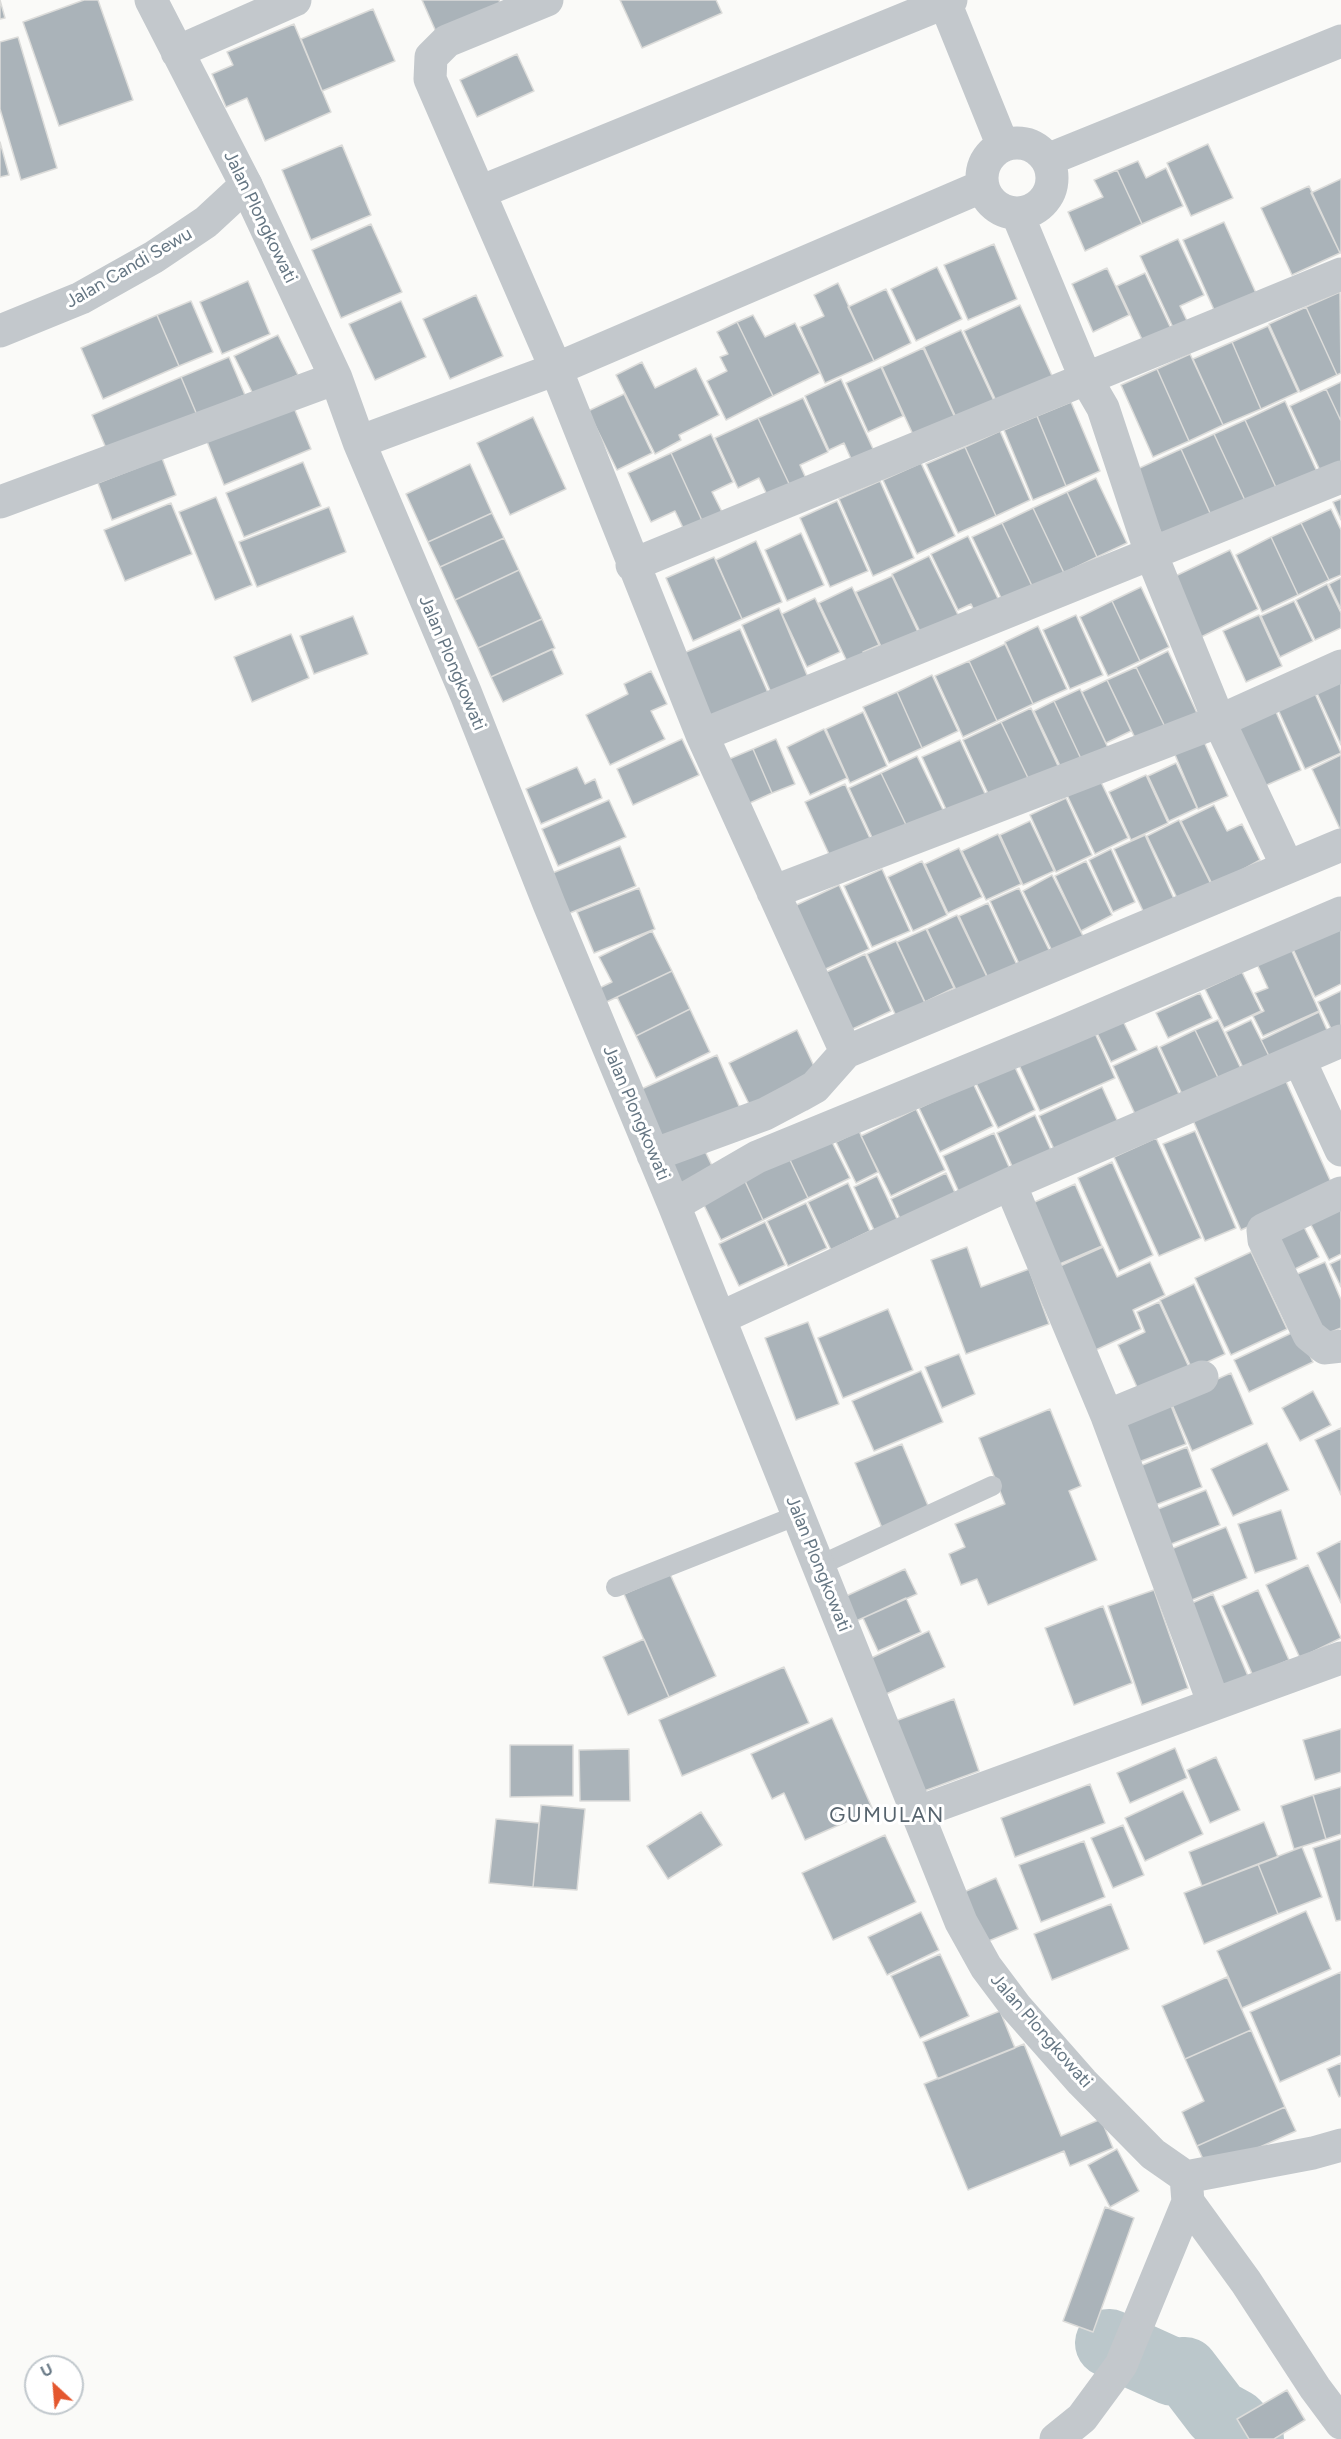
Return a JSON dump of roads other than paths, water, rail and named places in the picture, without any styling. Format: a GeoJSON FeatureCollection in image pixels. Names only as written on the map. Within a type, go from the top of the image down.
{"type":"FeatureCollection","features":[{"type":"Feature","properties":{"kind":"street","name":"Jalan Plongkowati"},"geometry":{"type":"LineString","coordinates":[[151,0],[246,184],[336,378],[359,442],[466,694],[549,904],[720,1318],[961,1922],[986,1967],[1016,2007],[1082,2082],[1187,2189]]}},
{"type":"Feature","properties":{"kind":"street"},"geometry":{"type":"LineString","coordinates":[[177,52],[295,0]]}},
{"type":"Feature","properties":{"kind":"street"},"geometry":{"type":"LineString","coordinates":[[547,0],[461,33],[447,41],[431,57],[430,79],[556,369],[632,565],[702,735],[846,1052]]}},
{"type":"Feature","properties":{"kind":"street"},"geometry":{"type":"LineString","coordinates":[[480,192],[947,1],[1003,146]]}},
{"type":"Feature","properties":{"kind":"street"},"geometry":{"type":"LineString","coordinates":[[1047,160],[1341,41]]}},
{"type":"Feature","properties":{"kind":"street"},"geometry":{"type":"LineString","coordinates":[[1013,144],[1032,147],[1047,160],[1052,179],[1046,199],[1028,209],[1006,212],[995,206],[982,186],[982,177],[988,158],[1003,146],[1013,144]]}},
{"type":"Feature","properties":{"kind":"street","name":"Jalan Candi Sewu"},"geometry":{"type":"LineString","coordinates":[[0,331],[81,298],[154,257],[206,222],[246,184]]}},
{"type":"Feature","properties":{"kind":"street"},"geometry":{"type":"LineString","coordinates":[[359,442],[556,369],[982,186]]}},
{"type":"Feature","properties":{"kind":"street"},"geometry":{"type":"LineString","coordinates":[[1028,209],[1093,374],[1152,556],[1219,721],[1287,867]]}},
{"type":"Feature","properties":{"kind":"street"},"geometry":{"type":"LineString","coordinates":[[632,565],[1341,274]]}},
{"type":"Feature","properties":{"kind":"street"},"geometry":{"type":"LineString","coordinates":[[0,502],[336,378]]}},
{"type":"Feature","properties":{"kind":"street"},"geometry":{"type":"LineString","coordinates":[[702,735],[1152,556],[1341,477]]}},
{"type":"Feature","properties":{"kind":"street"},"geometry":{"type":"LineString","coordinates":[[773,892],[1219,721],[1341,666]]}},
{"type":"Feature","properties":{"kind":"street"},"geometry":{"type":"LineString","coordinates":[[653,1155],[765,1114],[800,1096],[815,1087],[846,1052],[1341,845]]}},
{"type":"Feature","properties":{"kind":"street"},"geometry":{"type":"LineString","coordinates":[[674,1205],[758,1157],[1062,1032],[1341,913]]}},
{"type":"Feature","properties":{"kind":"street"},"geometry":{"type":"LineString","coordinates":[[720,1318],[1010,1184],[1341,1041]]}},
{"type":"Feature","properties":{"kind":"street"},"geometry":{"type":"LineString","coordinates":[[1299,1059],[1341,1150]]}},
{"type":"Feature","properties":{"kind":"street"},"geometry":{"type":"LineString","coordinates":[[1010,1184],[1107,1416],[1214,1704]]}},
{"type":"Feature","properties":{"kind":"street"},"geometry":{"type":"LineString","coordinates":[[1341,1193],[1263,1230],[1264,1240],[1309,1335],[1325,1348],[1341,1346]]}},
{"type":"Feature","properties":{"kind":"street"},"geometry":{"type":"LineString","coordinates":[[1107,1416],[1202,1377]]}},
{"type":"Feature","properties":{"kind":"street"},"geometry":{"type":"LineString","coordinates":[[916,1813],[1341,1658]]}},
{"type":"Feature","properties":{"kind":"street"},"geometry":{"type":"LineString","coordinates":[[1187,2189],[1341,2145]]}},
{"type":"Feature","properties":{"kind":"street"},"geometry":{"type":"LineString","coordinates":[[1056,2439],[1082,2418],[1121,2365],[1187,2189]]}},
{"type":"Feature","properties":{"kind":"street"},"geometry":{"type":"LineString","coordinates":[[1187,2189],[1315,2388],[1341,2423]]}},
{"type":"Feature","properties":{"kind":"lane"},"geometry":{"type":"LineString","coordinates":[[818,1566],[992,1486]]}},
{"type":"Feature","properties":{"kind":"lane"},"geometry":{"type":"LineString","coordinates":[[616,1587],[798,1515]]}},
{"type":"Feature","properties":{"kind":"waterway"},"geometry":{"type":"LineString","coordinates":[[1109,2343],[1173,2372],[1185,2371],[1217,2413],[1235,2423],[1250,2439]]}},
{"type":"Feature","properties":{"kind":"district","name":"GUMULAN"},"geometry":{"type":"Point","coordinates":[887,1816]}}]}
